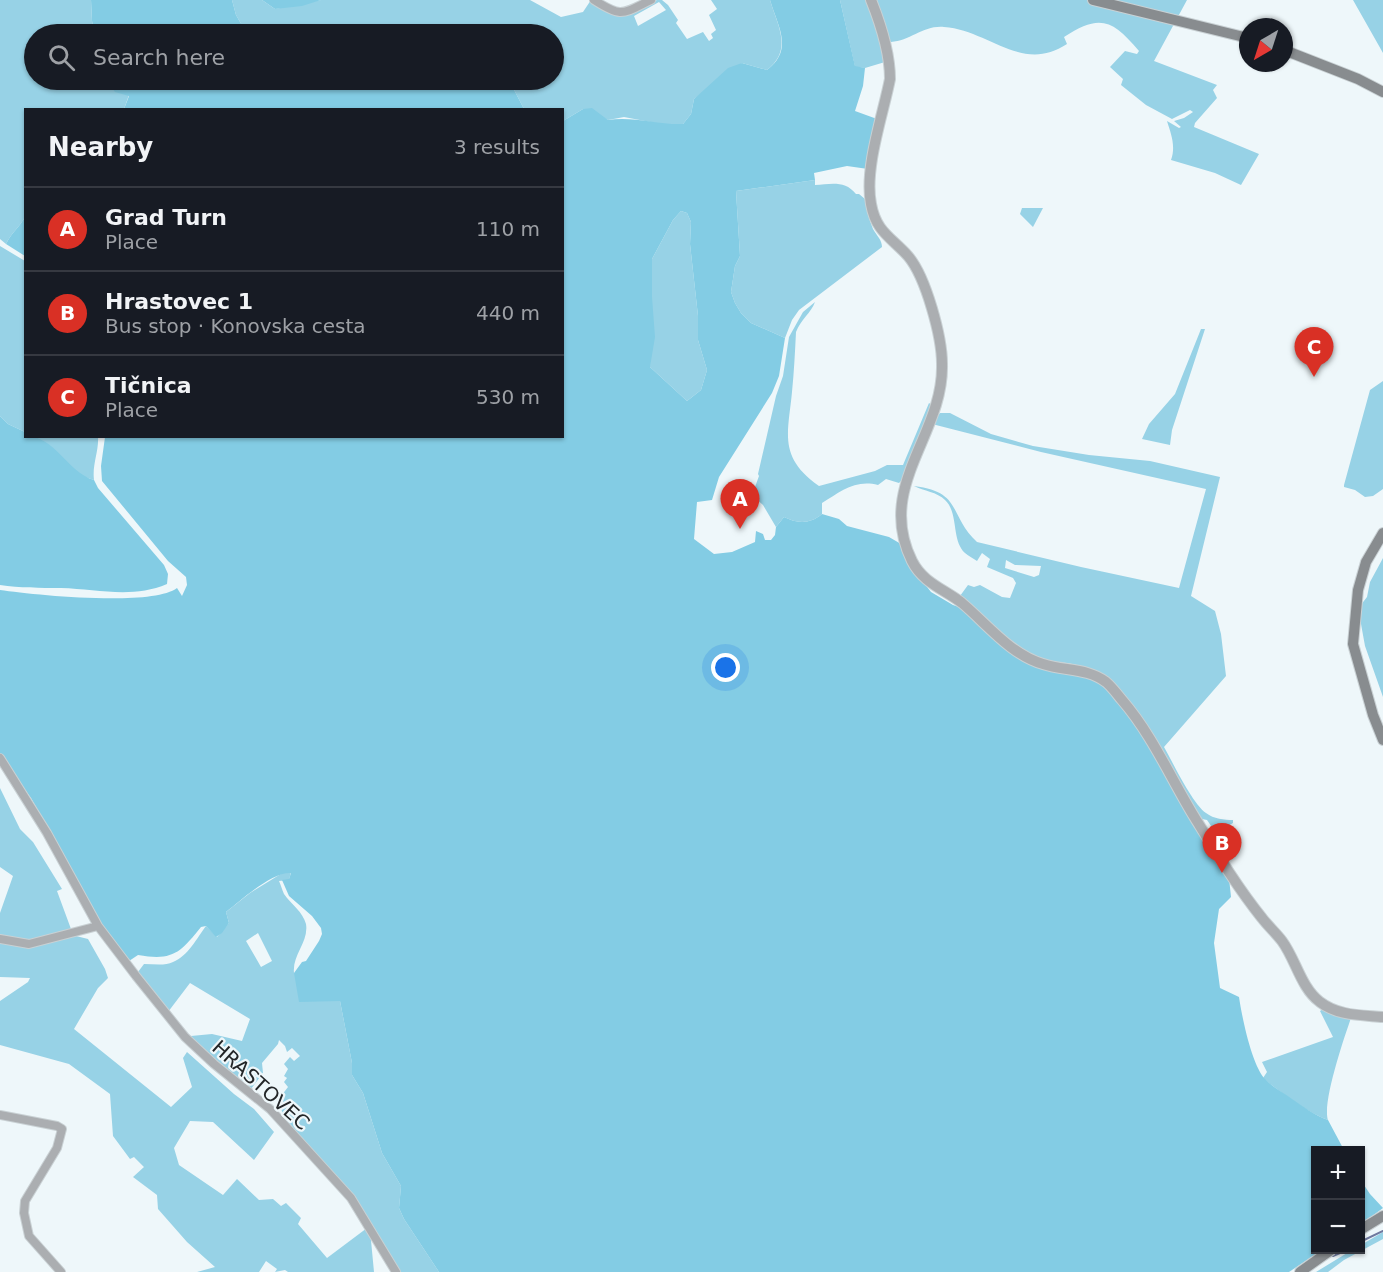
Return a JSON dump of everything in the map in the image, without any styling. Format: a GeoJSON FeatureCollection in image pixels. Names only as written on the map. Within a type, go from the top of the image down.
{"type":"FeatureCollection","features":[{"type":"Feature","properties":{"kind":"main road"},"geometry":{"type":"LineString","coordinates":[[1093,0],[1239,36]]}},
{"type":"Feature","properties":{"kind":"main road"},"geometry":{"type":"LineString","coordinates":[[1293,54],[1358,79],[1383,92]]}},
{"type":"Feature","properties":{"kind":"main road"},"geometry":{"type":"LineString","coordinates":[[1383,533],[1366,562],[1358,590],[1353,644],[1373,715],[1383,740]]}},
{"type":"Feature","properties":{"kind":"main road"},"geometry":{"type":"LineString","coordinates":[[1365,1227],[1383,1216]]}},
{"type":"Feature","properties":{"kind":"main road"},"geometry":{"type":"LineString","coordinates":[[1300,1272],[1325,1254]]}},
{"type":"Feature","properties":{"kind":"street"},"geometry":{"type":"LineString","coordinates":[[594,0],[613,12],[620,13],[651,0]]}},
{"type":"Feature","properties":{"kind":"street"},"geometry":{"type":"LineString","coordinates":[[871,0],[890,65],[890,79],[870,173],[871,203],[878,227],[908,256],[917,269],[929,302],[943,366],[939,394],[903,490],[900,509],[904,540],[913,561],[922,576],[938,589],[959,601],[1004,641],[1024,655],[1042,664],[1091,674],[1107,682],[1134,713],[1233,878],[1292,957],[1309,991],[1317,1000],[1332,1010],[1383,1017]]}},
{"type":"Feature","properties":{"kind":"street","name":"HRASTOVEC"},"geometry":{"type":"LineString","coordinates":[[0,758],[47,833],[98,926],[184,1036],[214,1065],[270,1109],[351,1198],[396,1272]]}},
{"type":"Feature","properties":{"kind":"street"},"geometry":{"type":"LineString","coordinates":[[0,939],[29,944],[98,926]]}},
{"type":"Feature","properties":{"kind":"street"},"geometry":{"type":"LineString","coordinates":[[0,1115],[57,1126],[62,1129],[57,1148],[25,1201],[24,1213],[29,1236],[61,1272]]}},
{"type":"Feature","properties":{"kind":"shaded area"},"geometry":{"type":"Polygon","coordinates":[[[0,0],[91,0],[93,24],[24,24],[24,90],[119,90],[129,95],[124,108],[24,108],[24,218],[6,244],[0,239],[0,0]]]}},
{"type":"Feature","properties":{"kind":"shaded area"},"geometry":{"type":"Polygon","coordinates":[[[91,0],[232,0],[241,24],[93,24],[91,0]]]}},
{"type":"Feature","properties":{"kind":"shaded area"},"geometry":{"type":"Polygon","coordinates":[[[232,0],[262,0],[275,9],[321,0],[530,0],[561,17],[583,12],[591,0],[611,12],[624,15],[657,0],[662,0],[678,20],[676,23],[687,39],[703,32],[709,41],[713,38],[711,34],[716,30],[709,15],[717,9],[711,0],[770,0],[779,28],[781,46],[780,54],[767,70],[742,63],[694,99],[691,114],[683,124],[666,125],[624,117],[608,120],[583,109],[564,120],[564,108],[523,108],[514,90],[564,90],[564,24],[241,24],[232,0]],[[659,2],[634,16],[638,26],[666,10],[659,2]]]}},
{"type":"Feature","properties":{"kind":"shaded area"},"geometry":{"type":"Polygon","coordinates":[[[262,0],[321,0],[302,6],[275,9],[262,0]]]}},
{"type":"Feature","properties":{"kind":"shaded area"},"geometry":{"type":"Polygon","coordinates":[[[770,0],[840,0],[855,66],[865,68],[863,86],[855,111],[877,119],[868,169],[847,166],[814,173],[815,180],[736,191],[740,256],[735,266],[731,292],[741,313],[751,323],[785,338],[779,376],[772,393],[719,477],[712,500],[697,502],[694,539],[714,554],[732,552],[755,542],[756,531],[763,534],[765,540],[771,540],[775,535],[776,527],[784,517],[804,522],[813,520],[822,514],[839,519],[847,526],[889,537],[901,544],[907,561],[931,592],[965,609],[1003,646],[1076,671],[1103,684],[1124,706],[1229,878],[1231,897],[1219,909],[1214,943],[1220,988],[1239,997],[1248,1041],[1256,1064],[1261,1074],[1272,1085],[1309,1111],[1328,1120],[1342,1146],[1311,1146],[1311,1254],[1316,1254],[1289,1272],[439,1272],[399,1208],[401,1186],[382,1153],[363,1093],[352,1075],[352,1063],[340,1001],[299,1002],[294,973],[302,962],[306,961],[322,934],[321,928],[312,916],[289,896],[282,880],[289,879],[291,873],[266,882],[226,912],[229,923],[216,937],[206,926],[201,927],[175,953],[160,957],[138,955],[129,961],[101,923],[31,798],[0,756],[0,590],[64,597],[119,598],[164,594],[177,588],[182,596],[187,585],[186,577],[168,561],[102,481],[101,466],[105,438],[564,438],[564,120],[583,109],[592,108],[608,120],[627,119],[683,124],[691,114],[694,99],[728,68],[742,63],[767,70],[780,54],[782,37],[770,0]],[[681,211],[673,220],[652,259],[655,337],[650,367],[687,401],[701,390],[707,370],[698,340],[698,316],[690,244],[691,222],[687,213],[681,211]]]}},
{"type":"Feature","properties":{"kind":"shaded area"},"geometry":{"type":"Polygon","coordinates":[[[840,0],[868,0],[885,62],[865,68],[855,67],[840,0]]]}},
{"type":"Feature","properties":{"kind":"shaded area"},"geometry":{"type":"Polygon","coordinates":[[[874,0],[1187,0],[1154,61],[1217,85],[1213,90],[1217,98],[1194,127],[1259,154],[1241,185],[1215,173],[1171,160],[1173,145],[1167,121],[1179,128],[1181,127],[1174,121],[1193,112],[1190,110],[1172,119],[1146,105],[1121,85],[1123,79],[1110,67],[1125,51],[1137,54],[1139,51],[1121,32],[1105,23],[1076,29],[1064,37],[1067,44],[1051,52],[1035,54],[1020,53],[976,35],[944,27],[930,28],[891,42],[874,0]]]}},
{"type":"Feature","properties":{"kind":"shaded area"},"geometry":{"type":"Polygon","coordinates":[[[1353,0],[1383,0],[1383,53],[1353,0]]]}},
{"type":"Feature","properties":{"kind":"shaded area"},"geometry":{"type":"Polygon","coordinates":[[[114,90],[514,90],[523,108],[124,108],[129,96],[114,90]]]}},
{"type":"Feature","properties":{"kind":"shaded area"},"geometry":{"type":"Polygon","coordinates":[[[815,180],[815,185],[842,185],[865,199],[870,222],[882,247],[799,310],[785,338],[751,323],[741,313],[731,292],[735,266],[740,256],[736,191],[815,180]]]}},
{"type":"Feature","properties":{"kind":"shaded area"},"geometry":{"type":"Polygon","coordinates":[[[1022,208],[1043,208],[1033,227],[1020,214],[1022,208]]]}},
{"type":"Feature","properties":{"kind":"shaded area"},"geometry":{"type":"Polygon","coordinates":[[[681,211],[687,213],[691,222],[690,244],[698,316],[698,340],[707,370],[701,390],[687,401],[650,367],[652,259],[673,220],[681,211]]]}},
{"type":"Feature","properties":{"kind":"shaded area"},"geometry":{"type":"Polygon","coordinates":[[[24,218],[24,255],[6,244],[24,218]]]}},
{"type":"Feature","properties":{"kind":"shaded area"},"geometry":{"type":"Polygon","coordinates":[[[0,246],[24,260],[24,432],[8,424],[0,416],[0,246]]]}},
{"type":"Feature","properties":{"kind":"shaded area"},"geometry":{"type":"Polygon","coordinates":[[[815,302],[796,332],[788,433],[791,455],[806,475],[819,486],[875,471],[887,465],[903,465],[929,403],[932,405],[904,478],[899,483],[886,479],[878,485],[855,485],[822,503],[822,514],[813,520],[794,521],[784,517],[776,527],[763,505],[745,489],[747,486],[755,487],[759,476],[776,396],[783,376],[789,337],[803,312],[815,302]]]}},
{"type":"Feature","properties":{"kind":"shaded area"},"geometry":{"type":"Polygon","coordinates":[[[1201,329],[1205,329],[1172,430],[1170,445],[1142,439],[1149,424],[1175,394],[1201,329]]]}},
{"type":"Feature","properties":{"kind":"shaded area"},"geometry":{"type":"Polygon","coordinates":[[[1383,381],[1383,489],[1373,496],[1365,497],[1344,485],[1370,390],[1383,381]]]}},
{"type":"Feature","properties":{"kind":"shaded area"},"geometry":{"type":"Polygon","coordinates":[[[940,413],[950,413],[991,434],[1033,446],[1089,455],[1150,461],[1220,477],[1191,596],[1215,611],[1221,634],[1226,676],[1164,747],[1189,792],[1201,808],[1212,817],[1233,820],[1233,823],[1216,833],[1207,820],[1202,819],[1136,710],[1115,684],[1090,669],[1046,661],[1029,653],[1008,638],[960,596],[968,585],[974,587],[980,585],[1002,597],[1010,598],[1016,583],[1013,578],[987,567],[990,559],[982,553],[977,561],[965,553],[958,541],[949,505],[938,495],[914,486],[930,489],[948,499],[968,532],[977,542],[1179,588],[1206,489],[1041,452],[932,424],[940,413]],[[1006,560],[1005,568],[1034,577],[1039,575],[1041,566],[1015,565],[1006,560]]]}},
{"type":"Feature","properties":{"kind":"shaded area"},"geometry":{"type":"Polygon","coordinates":[[[0,416],[8,424],[24,432],[24,438],[36,438],[45,442],[76,470],[94,480],[98,488],[164,565],[168,574],[167,584],[154,589],[128,592],[0,585],[0,416]]]}},
{"type":"Feature","properties":{"kind":"shaded area"},"geometry":{"type":"Polygon","coordinates":[[[35,438],[98,438],[94,480],[82,476],[35,438]]]}},
{"type":"Feature","properties":{"kind":"shaded area"},"geometry":{"type":"Polygon","coordinates":[[[1383,558],[1383,697],[1365,646],[1360,606],[1367,597],[1370,582],[1383,558]]]}},
{"type":"Feature","properties":{"kind":"shaded area"},"geometry":{"type":"Polygon","coordinates":[[[0,788],[20,829],[33,842],[62,889],[57,891],[71,929],[28,941],[0,937],[0,913],[13,876],[0,867],[0,788]]]}},
{"type":"Feature","properties":{"kind":"shaded area"},"geometry":{"type":"Polygon","coordinates":[[[284,872],[291,872],[289,880],[279,881],[284,894],[306,924],[305,937],[295,960],[294,973],[340,1001],[352,1063],[352,1075],[363,1093],[382,1153],[401,1186],[399,1208],[439,1272],[399,1272],[374,1229],[285,1120],[278,1100],[288,1087],[284,1082],[287,1078],[284,1076],[288,1069],[284,1064],[290,1057],[294,1061],[300,1056],[292,1048],[287,1052],[279,1040],[262,1063],[263,1073],[251,1089],[189,1039],[191,1036],[212,1034],[242,1041],[250,1019],[190,983],[168,1012],[138,972],[144,964],[166,964],[183,956],[206,926],[217,937],[229,923],[226,912],[250,893],[284,872]],[[258,933],[246,941],[261,967],[272,961],[258,933]]]}},
{"type":"Feature","properties":{"kind":"shaded area"},"geometry":{"type":"Polygon","coordinates":[[[72,935],[88,939],[108,978],[98,988],[74,1029],[171,1107],[192,1087],[183,1058],[187,1052],[254,1109],[274,1132],[254,1160],[213,1122],[190,1121],[174,1148],[179,1165],[223,1195],[237,1179],[259,1200],[273,1199],[281,1206],[286,1203],[301,1218],[298,1224],[327,1258],[367,1228],[370,1230],[374,1272],[288,1272],[285,1270],[275,1272],[277,1269],[266,1261],[259,1272],[197,1272],[215,1267],[187,1242],[158,1209],[157,1195],[133,1177],[144,1167],[134,1157],[130,1159],[113,1136],[110,1094],[69,1064],[0,1045],[0,1001],[28,982],[30,978],[0,977],[0,942],[5,944],[72,935]]]}},
{"type":"Feature","properties":{"kind":"shaded area"},"geometry":{"type":"Polygon","coordinates":[[[1323,1009],[1351,1018],[1331,1086],[1328,1120],[1294,1102],[1263,1078],[1267,1072],[1262,1062],[1333,1037],[1320,1011],[1323,1009]]]}},
{"type":"Feature","properties":{"kind":"shaded area"},"geometry":{"type":"Polygon","coordinates":[[[1365,1186],[1370,1194],[1383,1208],[1365,1221],[1365,1186]]]}},
{"type":"Feature","properties":{"kind":"shaded area"},"geometry":{"type":"Polygon","coordinates":[[[1383,1232],[1383,1239],[1365,1249],[1365,1243],[1383,1232]]]}},
{"type":"Feature","properties":{"kind":"shaded area"},"geometry":{"type":"Polygon","coordinates":[[[1345,1254],[1355,1254],[1328,1272],[1316,1272],[1345,1254]]]}},
{"type":"Feature","properties":{"kind":"waterway"},"geometry":{"type":"LineString","coordinates":[[1365,1240],[1383,1231]]}},
{"type":"Feature","properties":{"kind":"waterway"},"geometry":{"type":"LineString","coordinates":[[1333,1256],[1338,1254]]}},
{"type":"Feature","properties":{"kind":"place","name":"Tičnica"},"geometry":{"type":"Point","coordinates":[1314,377]}},
{"type":"Feature","properties":{"kind":"place","name":"Grad Turn"},"geometry":{"type":"Point","coordinates":[740,529]}},
{"type":"Feature","properties":{"kind":"place","name":"Hrastovec 1"},"geometry":{"type":"Point","coordinates":[1222,873]}}]}
